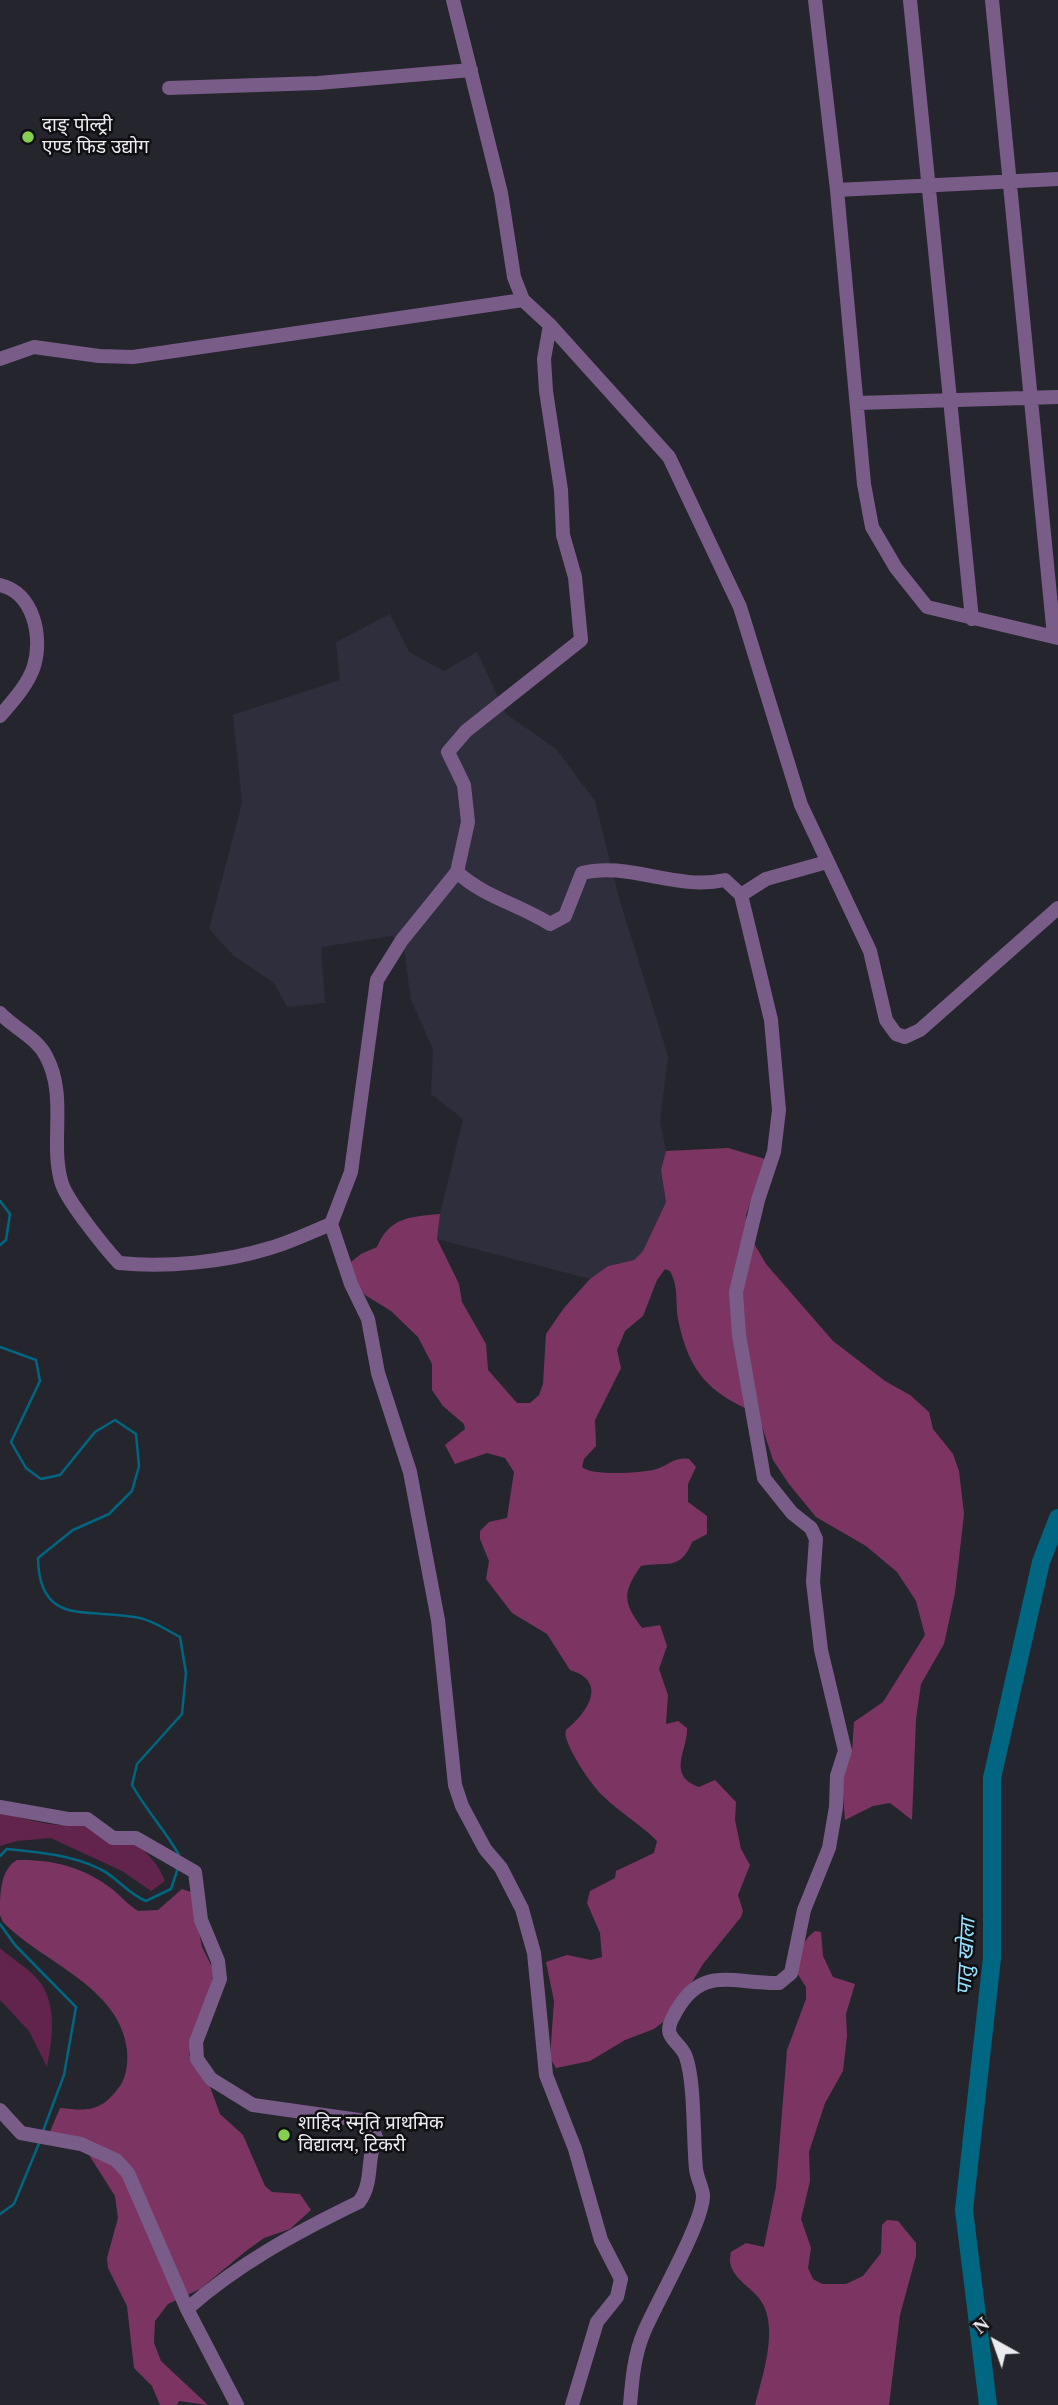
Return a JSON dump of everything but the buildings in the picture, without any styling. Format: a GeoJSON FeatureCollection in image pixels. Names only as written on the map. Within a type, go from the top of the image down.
{"type":"FeatureCollection","features":[{"type":"Feature","properties":{"kind":"street"},"geometry":{"type":"LineString","coordinates":[[453,0],[501,193],[514,277],[523,300],[550,325],[669,457],[740,607],[801,805],[870,951],[886,1020],[896,1034],[905,1037],[920,1030],[1058,908]]}},
{"type":"Feature","properties":{"kind":"street"},"geometry":{"type":"LineString","coordinates":[[815,0],[837,190],[856,403],[872,527],[896,568],[927,607],[1056,637],[992,0]]}},
{"type":"Feature","properties":{"kind":"street"},"geometry":{"type":"LineString","coordinates":[[910,0],[931,184],[949,399],[972,619]]}},
{"type":"Feature","properties":{"kind":"street"},"geometry":{"type":"LineString","coordinates":[[169,88],[318,83],[471,70]]}},
{"type":"Feature","properties":{"kind":"street"},"geometry":{"type":"LineString","coordinates":[[837,190],[1058,179]]}},
{"type":"Feature","properties":{"kind":"street"},"geometry":{"type":"LineString","coordinates":[[0,359],[34,346],[99,356],[133,357],[523,300]]}},
{"type":"Feature","properties":{"kind":"street"},"geometry":{"type":"LineString","coordinates":[[550,325],[544,359],[546,391],[561,490],[563,535],[575,577],[581,640],[466,731],[448,752],[464,785],[468,822],[457,872],[417,920],[377,980],[351,1172],[331,1224],[351,1284],[368,1319],[378,1373],[410,1472],[438,1620],[455,1785],[462,1807],[485,1849],[501,1868],[522,1909],[534,1953],[545,2076],[575,2149],[601,2240],[621,2279],[617,2297],[597,2322],[572,2405]]}},
{"type":"Feature","properties":{"kind":"street"},"geometry":{"type":"LineString","coordinates":[[856,403],[1058,397]]}},
{"type":"Feature","properties":{"kind":"street"},"geometry":{"type":"LineString","coordinates":[[0,585],[14,588],[24,597],[37,641],[34,667],[19,694],[0,716]]}},
{"type":"Feature","properties":{"kind":"street"},"geometry":{"type":"LineString","coordinates":[[741,895],[766,879],[827,862]]}},
{"type":"Feature","properties":{"kind":"street"},"geometry":{"type":"LineString","coordinates":[[457,872],[475,890],[528,910],[550,924],[565,916],[582,873],[599,868],[684,882],[706,884],[724,880],[741,895],[771,1020],[779,1110],[774,1152],[758,1200],[736,1292],[739,1335],[764,1478],[774,1493],[811,1528],[816,1539],[813,1583],[821,1650],[845,1751],[837,1776],[836,1807],[829,1849],[804,1910],[791,1973],[779,1983],[719,1977],[705,1982],[690,1991],[668,2029],[670,2039],[686,2056],[696,2172],[703,2196],[699,2217],[643,2334],[634,2367],[630,2405]]}},
{"type":"Feature","properties":{"kind":"street"},"geometry":{"type":"LineString","coordinates":[[0,1013],[10,1024],[31,1037],[47,1057],[58,1111],[62,1186],[119,1263],[156,1264],[223,1257],[270,1248],[331,1224]]}},
{"type":"Feature","properties":{"kind":"street"},"geometry":{"type":"LineString","coordinates":[[0,1807],[68,1819],[87,1819],[113,1838],[136,1838],[195,1872],[201,1920],[218,1961],[220,1979],[196,2042],[197,2059],[211,2079],[229,2093],[253,2105],[359,2120],[372,2128],[376,2137],[372,2147],[366,2193],[359,2202],[257,2255],[220,2280],[187,2309]]}},
{"type":"Feature","properties":{"kind":"street"},"geometry":{"type":"LineString","coordinates":[[0,2110],[21,2133],[81,2144],[116,2160],[128,2173],[187,2309],[237,2405]]}},
{"type":"Feature","properties":{"kind":"shaded area"},"geometry":{"type":"Polygon","coordinates":[[[390,614],[409,652],[444,671],[477,652],[506,714],[556,749],[595,801],[619,898],[668,1056],[660,1122],[666,1151],[661,1170],[666,1202],[643,1251],[634,1260],[608,1266],[590,1279],[437,1239],[440,1214],[463,1119],[431,1094],[433,1049],[411,1000],[404,949],[392,936],[321,947],[325,1003],[287,1007],[274,983],[233,955],[209,929],[242,803],[233,715],[340,680],[336,642],[390,614]]]}},
{"type":"Feature","properties":{"kind":"shaded area"},"geometry":{"type":"Polygon","coordinates":[[[728,1148],[765,1159],[746,1215],[748,1233],[766,1264],[833,1341],[885,1381],[910,1395],[929,1412],[933,1429],[953,1454],[959,1471],[964,1514],[955,1593],[944,1644],[921,1684],[916,1719],[912,1820],[890,1803],[873,1806],[845,1820],[842,1782],[852,1752],[854,1722],[883,1702],[925,1635],[916,1601],[897,1572],[866,1546],[816,1517],[773,1460],[758,1414],[726,1398],[704,1379],[688,1354],[678,1319],[675,1283],[670,1271],[665,1269],[657,1280],[643,1316],[625,1331],[617,1350],[621,1368],[595,1420],[596,1446],[584,1459],[582,1467],[605,1473],[638,1472],[658,1469],[683,1458],[689,1459],[696,1467],[688,1484],[688,1502],[707,1516],[707,1534],[692,1542],[677,1561],[641,1566],[630,1583],[627,1597],[631,1611],[642,1628],[660,1625],[667,1646],[659,1669],[668,1695],[666,1724],[678,1721],[687,1728],[681,1761],[683,1776],[699,1787],[715,1780],[736,1802],[735,1820],[741,1849],[750,1865],[738,1895],[743,1911],[741,1917],[703,1964],[672,2015],[654,2029],[625,2040],[590,2061],[556,2068],[550,2058],[554,2001],[546,1962],[567,1955],[591,1960],[602,1957],[600,1933],[587,1903],[590,1891],[615,1878],[616,1871],[654,1853],[657,1841],[597,1790],[568,1744],[566,1730],[587,1707],[591,1690],[589,1682],[582,1675],[570,1670],[547,1634],[512,1613],[486,1579],[489,1561],[480,1539],[480,1531],[489,1522],[507,1518],[514,1472],[505,1458],[487,1453],[455,1464],[445,1445],[465,1429],[464,1424],[443,1406],[432,1390],[432,1364],[418,1337],[391,1311],[365,1295],[357,1285],[351,1262],[377,1247],[394,1224],[410,1218],[440,1214],[437,1239],[459,1284],[462,1302],[486,1344],[488,1370],[517,1403],[530,1403],[539,1395],[543,1384],[546,1334],[564,1308],[590,1279],[608,1266],[634,1260],[643,1251],[666,1202],[661,1170],[666,1151],[728,1148]]]}},
{"type":"Feature","properties":{"kind":"shaded area"},"geometry":{"type":"Polygon","coordinates":[[[0,1813],[48,1824],[86,1824],[111,1831],[144,1850],[165,1881],[151,1891],[122,1871],[51,1838],[17,1841],[0,1846],[0,1813]]]}},
{"type":"Feature","properties":{"kind":"shaded area"},"geometry":{"type":"Polygon","coordinates":[[[17,1860],[55,1863],[79,1870],[101,1881],[138,1911],[158,1910],[182,1889],[191,1892],[202,1947],[214,1971],[210,1990],[196,2023],[189,2055],[209,2084],[220,2114],[243,2135],[265,2186],[272,2192],[300,2194],[311,2210],[290,2229],[264,2238],[200,2289],[168,2304],[155,2321],[154,2343],[161,2361],[208,2405],[179,2401],[177,2405],[160,2405],[152,2386],[134,2368],[127,2306],[108,2268],[107,2258],[118,2218],[115,2196],[89,2155],[49,2134],[60,2108],[94,2108],[113,2095],[124,2078],[127,2050],[121,2028],[110,2009],[95,1992],[3,1922],[0,1915],[2,1883],[7,1870],[17,1860]]]}},
{"type":"Feature","properties":{"kind":"shaded area"},"geometry":{"type":"Polygon","coordinates":[[[815,1931],[821,1932],[823,1956],[833,1977],[855,1984],[846,2014],[847,2036],[843,2071],[825,2103],[809,2152],[810,2181],[801,2219],[811,2248],[808,2268],[813,2279],[822,2284],[846,2284],[863,2276],[881,2253],[882,2225],[887,2220],[898,2221],[916,2243],[916,2256],[900,2315],[889,2405],[755,2405],[769,2343],[768,2317],[760,2299],[736,2275],[730,2261],[731,2252],[746,2243],[764,2247],[776,2187],[787,2050],[806,1999],[806,1987],[797,1973],[804,1944],[815,1931]]]}},
{"type":"Feature","properties":{"kind":"shaded area"},"geometry":{"type":"Polygon","coordinates":[[[0,1948],[33,1975],[47,1994],[52,2025],[47,2067],[29,2031],[0,2000],[0,1948]]]}},
{"type":"Feature","properties":{"kind":"waterway"},"geometry":{"type":"LineString","coordinates":[[0,1201],[10,1214],[6,1240],[0,1245]]}},
{"type":"Feature","properties":{"kind":"waterway"},"geometry":{"type":"LineString","coordinates":[[0,1347],[36,1360],[40,1381],[11,1442],[26,1468],[41,1479],[60,1475],[95,1432],[115,1420],[136,1434],[139,1466],[132,1491],[109,1514],[73,1530],[38,1558],[41,1581],[47,1596],[58,1605],[86,1613],[140,1618],[180,1637],[186,1673],[182,1714],[137,1764],[132,1785],[179,1855]]}},
{"type":"Feature","properties":{"kind":"waterway","name":"पातु खोला"},"geometry":{"type":"LineString","coordinates":[[988,2405],[964,2210],[992,1958],[992,1778],[1041,1562],[1058,1518]]}},
{"type":"Feature","properties":{"kind":"waterway"},"geometry":{"type":"LineString","coordinates":[[0,1856],[7,1849],[78,1860],[106,1872],[146,1901],[171,1889],[178,1868]]}},
{"type":"Feature","properties":{"kind":"waterway"},"geometry":{"type":"LineString","coordinates":[[0,1924],[15,1945],[76,2007],[64,2075],[43,2131]]}},
{"type":"Feature","properties":{"kind":"waterway"},"geometry":{"type":"LineString","coordinates":[[0,2214],[14,2204],[40,2141]]}},
{"type":"Feature","properties":{"kind":"place","name":"दाङ् पोल्ट्री एण्ड फिड उद्योग"},"geometry":{"type":"Point","coordinates":[28,137]}},
{"type":"Feature","properties":{"kind":"place","name":"शाहिद स्मृति प्राथमिक विद्यालय, टिकरी"},"geometry":{"type":"Point","coordinates":[284,2135]}}]}
